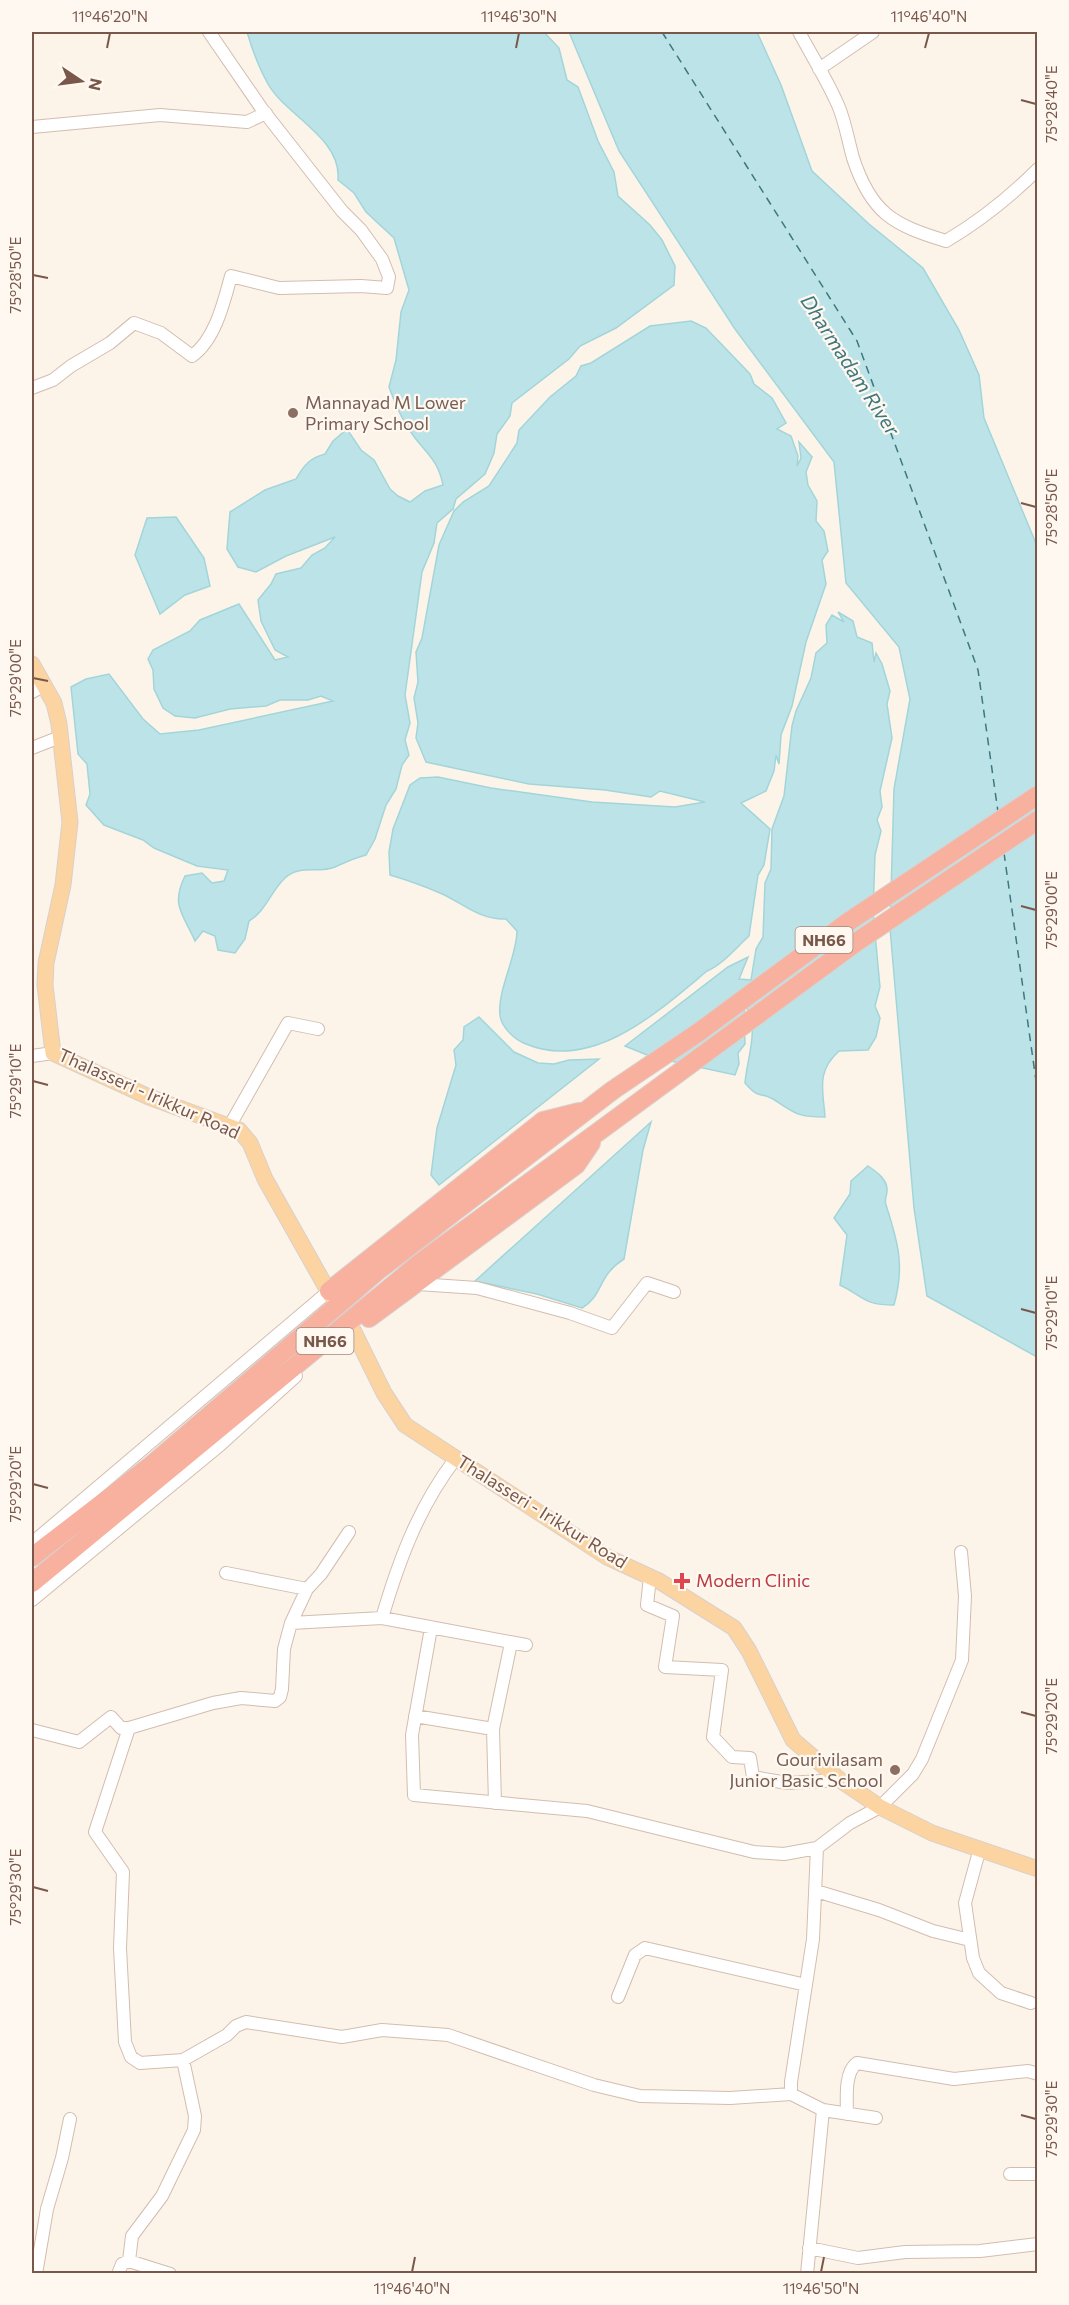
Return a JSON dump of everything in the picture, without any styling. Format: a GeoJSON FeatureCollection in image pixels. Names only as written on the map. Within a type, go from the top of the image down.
{"type":"FeatureCollection","features":[{"type":"Feature","properties":{"kind":"highway","name":"NH66"},"geometry":{"type":"LineString","coordinates":[[32,1557],[149,1467],[380,1269],[613,1090],[699,1032],[848,922],[1038,795]]}},
{"type":"Feature","properties":{"kind":"highway","name":"NH66"},"geometry":{"type":"LineString","coordinates":[[32,1583],[389,1288],[598,1131],[858,941],[1038,820]]}},
{"type":"Feature","properties":{"kind":"highway"},"geometry":{"type":"LineString","coordinates":[[330,1293],[543,1121],[587,1110]]}},
{"type":"Feature","properties":{"kind":"highway"},"geometry":{"type":"LineString","coordinates":[[353,1330],[576,1165],[598,1131]]}},
{"type":"Feature","properties":{"kind":"main road","name":"Thalasseri - Irikkur Road"},"geometry":{"type":"LineString","coordinates":[[32,664],[38,688],[54,703],[70,822],[63,885],[46,963],[45,985],[53,1053],[149,1097],[239,1130],[250,1143],[266,1179],[330,1293]]}},
{"type":"Feature","properties":{"kind":"main road","name":"Thalasseri - Irikkur Road"},"geometry":{"type":"LineString","coordinates":[[353,1330],[384,1393],[405,1425],[607,1557],[650,1577],[734,1628],[749,1651],[793,1740],[840,1780],[880,1807],[932,1833],[1038,1869]]}},
{"type":"Feature","properties":{"kind":"street"},"geometry":{"type":"LineString","coordinates":[[32,388],[53,380],[65,370],[110,343],[134,323],[161,333],[192,356],[207,339],[218,318],[231,276],[279,288],[361,286],[387,288],[389,277],[382,259],[362,230],[342,211],[266,112],[209,32]]}},
{"type":"Feature","properties":{"kind":"street"},"geometry":{"type":"LineString","coordinates":[[799,32],[838,106],[854,161],[865,184],[878,208],[896,223],[946,241],[971,226],[1018,190],[1038,170]]}},
{"type":"Feature","properties":{"kind":"street"},"geometry":{"type":"LineString","coordinates":[[819,69],[873,32]]}},
{"type":"Feature","properties":{"kind":"street"},"geometry":{"type":"LineString","coordinates":[[32,128],[160,115],[247,122],[266,112]]}},
{"type":"Feature","properties":{"kind":"street"},"geometry":{"type":"LineString","coordinates":[[32,748],[60,737]]}},
{"type":"Feature","properties":{"kind":"street"},"geometry":{"type":"LineString","coordinates":[[229,1127],[288,1023],[318,1029]]}},
{"type":"Feature","properties":{"kind":"street"},"geometry":{"type":"LineString","coordinates":[[32,1056],[53,1053]]}},
{"type":"Feature","properties":{"kind":"street"},"geometry":{"type":"LineString","coordinates":[[417,1284],[477,1288],[570,1313],[612,1328],[647,1283],[674,1292]]}},
{"type":"Feature","properties":{"kind":"street"},"geometry":{"type":"LineString","coordinates":[[32,1543],[330,1293]]}},
{"type":"Feature","properties":{"kind":"street"},"geometry":{"type":"LineString","coordinates":[[32,1600],[220,1446],[292,1380],[353,1330]]}},
{"type":"Feature","properties":{"kind":"street"},"geometry":{"type":"LineString","coordinates":[[382,1618],[406,1541],[440,1478],[456,1458]]}},
{"type":"Feature","properties":{"kind":"street"},"geometry":{"type":"LineString","coordinates":[[32,1730],[79,1742],[111,1717],[117,1725],[129,1728],[213,1703],[241,1698],[275,1701],[280,1697],[282,1689],[284,1649],[291,1623],[307,1589],[327,1567],[349,1532]]}},
{"type":"Feature","properties":{"kind":"street"},"geometry":{"type":"LineString","coordinates":[[431,1628],[412,1735],[414,1795],[587,1811],[754,1852],[784,1854],[817,1848],[850,1823],[880,1807],[913,1774],[922,1759],[962,1660],[965,1603],[961,1552]]}},
{"type":"Feature","properties":{"kind":"street"},"geometry":{"type":"LineString","coordinates":[[226,1573],[307,1589]]}},
{"type":"Feature","properties":{"kind":"street"},"geometry":{"type":"LineString","coordinates":[[650,1577],[647,1605],[673,1616],[665,1667],[722,1670],[713,1737],[732,1757],[750,1758],[753,1777],[787,1783],[840,1780]]}},
{"type":"Feature","properties":{"kind":"street"},"geometry":{"type":"LineString","coordinates":[[291,1623],[382,1618],[526,1645]]}},
{"type":"Feature","properties":{"kind":"street"},"geometry":{"type":"LineString","coordinates":[[495,1803],[493,1729],[511,1643]]}},
{"type":"Feature","properties":{"kind":"street"},"geometry":{"type":"LineString","coordinates":[[415,1716],[493,1729]]}},
{"type":"Feature","properties":{"kind":"street"},"geometry":{"type":"LineString","coordinates":[[129,1728],[94,1832],[123,1872],[120,1948],[125,2042],[131,2057],[140,2063],[183,2060],[246,2022],[342,2037],[391,2030],[448,2035],[594,2085],[640,2096],[730,2098],[792,2094],[823,2110],[876,2118]]}},
{"type":"Feature","properties":{"kind":"street"},"geometry":{"type":"LineString","coordinates":[[792,2094],[813,1939],[817,1848]]}},
{"type":"Feature","properties":{"kind":"street"},"geometry":{"type":"LineString","coordinates":[[980,1848],[965,1903],[970,1940],[979,1973],[1001,1993],[1031,2002]]}},
{"type":"Feature","properties":{"kind":"street"},"geometry":{"type":"LineString","coordinates":[[816,1891],[879,1910],[933,1931],[970,1940]]}},
{"type":"Feature","properties":{"kind":"street"},"geometry":{"type":"LineString","coordinates":[[618,1997],[635,1955],[645,1948],[806,1985]]}},
{"type":"Feature","properties":{"kind":"street"},"geometry":{"type":"LineString","coordinates":[[129,2261],[132,2236],[162,2196],[194,2130],[195,2116],[183,2060]]}},
{"type":"Feature","properties":{"kind":"street"},"geometry":{"type":"LineString","coordinates":[[847,2114],[849,2076],[852,2067],[857,2063],[954,2079],[1028,2071],[1038,2074]]}},
{"type":"Feature","properties":{"kind":"street"},"geometry":{"type":"LineString","coordinates":[[807,2274],[823,2110]]}},
{"type":"Feature","properties":{"kind":"street"},"geometry":{"type":"LineString","coordinates":[[36,2274],[47,2209],[62,2158],[70,2119]]}},
{"type":"Feature","properties":{"kind":"street"},"geometry":{"type":"LineString","coordinates":[[1010,2175],[1038,2174]]}},
{"type":"Feature","properties":{"kind":"street"},"geometry":{"type":"LineString","coordinates":[[809,2248],[858,2258],[905,2252],[980,2251],[1038,2244]]}},
{"type":"Feature","properties":{"kind":"street"},"geometry":{"type":"LineString","coordinates":[[118,2274],[122,2264],[129,2261],[170,2274]]}},
{"type":"Feature","properties":{"kind":"water"},"geometry":{"type":"Polygon","coordinates":[[[247,32],[544,32],[559,48],[567,80],[578,87],[598,141],[614,172],[618,196],[650,225],[662,240],[675,266],[674,285],[616,328],[580,346],[569,359],[512,403],[510,416],[497,434],[494,453],[485,474],[456,499],[453,509],[437,523],[434,543],[422,572],[405,695],[410,723],[405,740],[409,755],[402,765],[396,789],[386,805],[375,839],[366,855],[329,869],[297,871],[285,878],[260,912],[249,921],[245,939],[235,953],[218,950],[215,936],[203,931],[195,941],[179,903],[185,876],[202,873],[212,883],[224,881],[228,870],[197,866],[154,848],[143,840],[104,825],[86,805],[90,794],[87,764],[78,754],[71,687],[86,679],[109,674],[143,719],[160,734],[199,730],[333,701],[321,696],[308,700],[280,700],[266,706],[230,709],[195,718],[175,716],[163,708],[154,689],[153,670],[148,659],[153,650],[190,631],[200,620],[239,604],[275,660],[288,657],[275,650],[261,621],[258,600],[276,574],[301,568],[312,555],[325,548],[335,537],[286,556],[256,572],[238,567],[227,549],[230,512],[265,490],[296,479],[308,463],[325,454],[333,441],[347,429],[361,450],[374,460],[390,489],[398,496],[410,502],[425,491],[443,485],[436,464],[407,427],[389,387],[396,360],[401,312],[409,290],[394,238],[366,212],[354,193],[338,180],[337,165],[322,140],[276,96],[262,72],[247,32]]]}},
{"type":"Feature","properties":{"kind":"water","name":"Dharmadam River"},"geometry":{"type":"Polygon","coordinates":[[[569,32],[757,32],[781,85],[812,171],[869,224],[923,268],[959,330],[979,375],[984,418],[1037,546],[1037,1357],[927,1296],[914,1208],[890,928],[894,789],[910,699],[899,647],[846,583],[834,462],[735,329],[619,151],[569,32]]]}},
{"type":"Feature","properties":{"kind":"water"},"geometry":{"type":"Polygon","coordinates":[[[691,321],[706,328],[750,374],[754,384],[772,398],[786,423],[777,429],[791,436],[798,456],[797,466],[801,458],[799,442],[812,457],[806,472],[808,485],[817,501],[816,521],[824,531],[828,551],[822,560],[826,584],[806,642],[792,706],[781,735],[779,764],[776,755],[774,771],[766,791],[741,803],[770,829],[764,865],[758,875],[749,936],[718,965],[624,1033],[600,1044],[576,1050],[551,1051],[517,1039],[501,1020],[501,995],[514,951],[517,931],[506,919],[496,919],[479,914],[440,893],[390,875],[389,852],[393,829],[410,785],[420,778],[438,777],[491,788],[592,802],[675,807],[705,802],[660,791],[651,797],[605,790],[529,784],[426,762],[416,738],[418,723],[414,698],[418,682],[416,652],[422,638],[439,545],[454,511],[463,502],[489,486],[517,443],[519,430],[550,397],[576,376],[581,366],[591,363],[650,326],[691,321]]]}},
{"type":"Feature","properties":{"kind":"water"},"geometry":{"type":"Polygon","coordinates":[[[176,517],[204,558],[210,586],[185,595],[160,614],[135,555],[147,518],[176,517]]]}},
{"type":"Feature","properties":{"kind":"water"},"geometry":{"type":"Polygon","coordinates":[[[838,612],[853,621],[857,637],[872,643],[874,662],[876,653],[882,664],[890,691],[887,704],[892,738],[880,791],[882,807],[877,820],[881,831],[875,855],[873,912],[880,987],[875,1006],[880,1018],[876,1037],[868,1050],[839,1051],[827,1066],[822,1089],[825,1117],[815,1117],[796,1113],[773,1099],[756,1093],[745,1083],[752,1042],[752,1022],[744,1003],[745,1044],[738,1053],[739,1064],[735,1075],[652,1057],[625,1046],[728,967],[748,957],[739,979],[751,980],[756,949],[763,937],[765,883],[771,869],[772,829],[784,796],[792,726],[796,711],[811,678],[816,653],[827,643],[826,625],[832,615],[844,622],[838,612]]]}},
{"type":"Feature","properties":{"kind":"water"},"geometry":{"type":"Polygon","coordinates":[[[479,1017],[514,1052],[538,1063],[554,1064],[569,1060],[599,1059],[439,1185],[431,1175],[437,1128],[456,1065],[454,1050],[463,1040],[464,1027],[479,1017]]]}},
{"type":"Feature","properties":{"kind":"water"},"geometry":{"type":"Polygon","coordinates":[[[651,1122],[643,1150],[624,1259],[609,1272],[589,1303],[582,1308],[537,1294],[475,1281],[651,1122]]]}},
{"type":"Feature","properties":{"kind":"water"},"geometry":{"type":"Polygon","coordinates":[[[868,1166],[881,1177],[887,1187],[885,1203],[899,1254],[899,1278],[894,1305],[870,1302],[840,1285],[847,1235],[834,1218],[850,1194],[851,1181],[868,1166]]]}},
{"type":"Feature","properties":{"kind":"ferry route"},"geometry":{"type":"LineString","coordinates":[[662,32],[857,341],[978,670],[998,812]]}},
{"type":"Feature","properties":{"kind":"ferry route"},"geometry":{"type":"LineString","coordinates":[[1004,853],[1038,1095]]}},
{"type":"Feature","properties":{"kind":"place","name":"Mannayad M Lower Primary School"},"geometry":{"type":"Point","coordinates":[293,413]}},
{"type":"Feature","properties":{"kind":"place","name":"Modern Clinic"},"geometry":{"type":"Point","coordinates":[682,1581]}},
{"type":"Feature","properties":{"kind":"place","name":"Gourivilasam Junior Basic School"},"geometry":{"type":"Point","coordinates":[895,1770]}}]}
